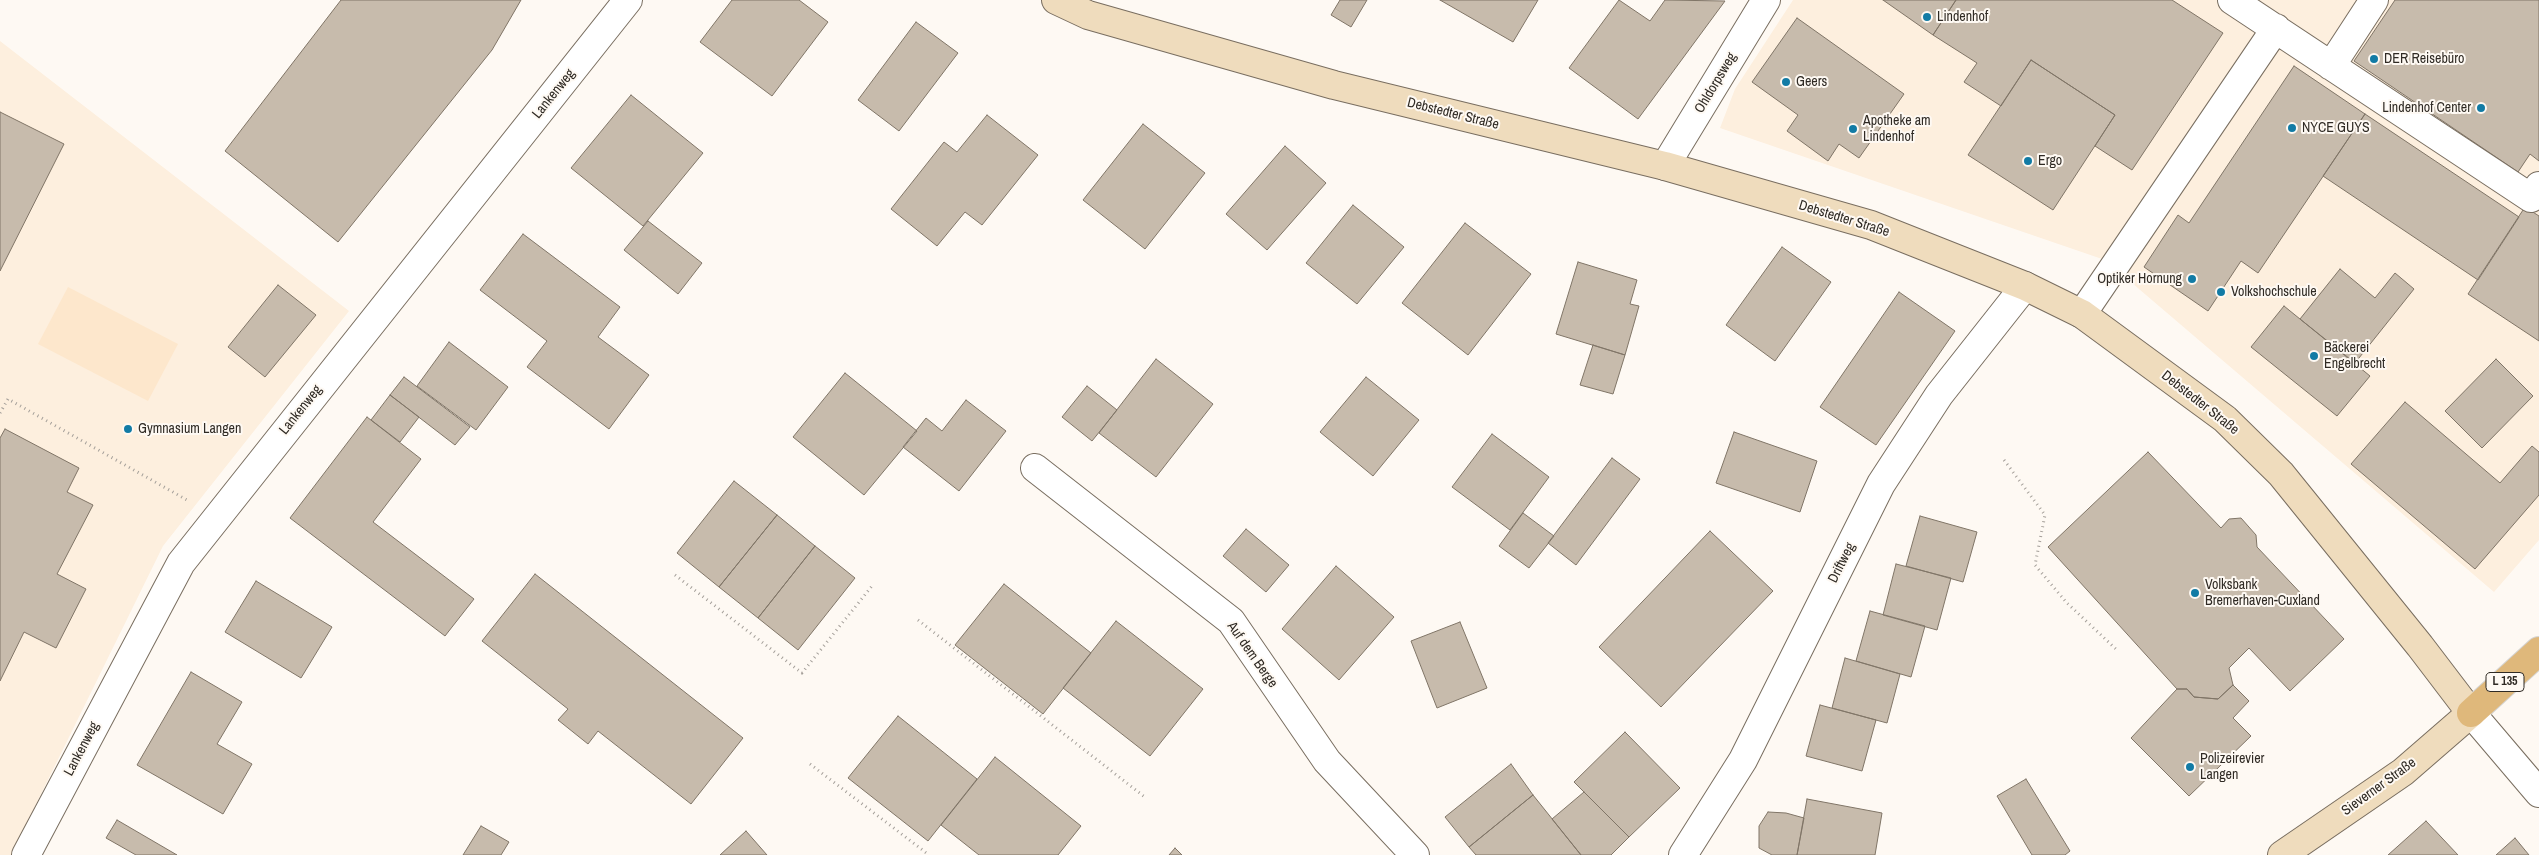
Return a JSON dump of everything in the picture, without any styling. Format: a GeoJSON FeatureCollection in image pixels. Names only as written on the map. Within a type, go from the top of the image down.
{"type":"FeatureCollection","features":[{"type":"Feature","properties":{"kind":"main road","name":"Debstedter Straße"},"geometry":{"type":"LineString","coordinates":[[1056,0],[1088,15],[1334,85],[1665,166],[1871,225],[2025,286],[2082,314],[2225,419],[2281,474],[2420,646],[2471,713]]}},
{"type":"Feature","properties":{"kind":"main road","name":"L 135"},"geometry":{"type":"LineString","coordinates":[[2471,713],[2539,651]]}},
{"type":"Feature","properties":{"kind":"main road","name":"Sieverner Straße"},"geometry":{"type":"LineString","coordinates":[[2282,855],[2403,772],[2471,713]]}},
{"type":"Feature","properties":{"kind":"street","name":"Lankenweg"},"geometry":{"type":"LineString","coordinates":[[26,855],[181,563],[628,0]]}},
{"type":"Feature","properties":{"kind":"street","name":"Ohldorpsweg"},"geometry":{"type":"LineString","coordinates":[[1665,166],[1766,0]]}},
{"type":"Feature","properties":{"kind":"street"},"geometry":{"type":"LineString","coordinates":[[2232,0],[2531,198],[2539,186]]}},
{"type":"Feature","properties":{"kind":"street"},"geometry":{"type":"LineString","coordinates":[[2331,66],[2374,0]]}},
{"type":"Feature","properties":{"kind":"street"},"geometry":{"type":"LineString","coordinates":[[2082,314],[2276,28]]}},
{"type":"Feature","properties":{"kind":"street","name":"Driftweg"},"geometry":{"type":"LineString","coordinates":[[1683,855],[1743,760],[1881,484],[1938,395],[2025,286]]}},
{"type":"Feature","properties":{"kind":"street","name":"Auf dem Berge"},"geometry":{"type":"LineString","coordinates":[[1035,468],[1231,621],[1328,761],[1414,855]]}},
{"type":"Feature","properties":{"kind":"street"},"geometry":{"type":"LineString","coordinates":[[2471,713],[2539,793]]}},
{"type":"Feature","properties":{"kind":"path"},"geometry":{"type":"LineString","coordinates":[[0,413],[8,399],[216,517]]}},
{"type":"Feature","properties":{"kind":"path"},"geometry":{"type":"LineString","coordinates":[[2004,460],[2045,515],[2035,565],[2066,602],[2118,651]]}},
{"type":"Feature","properties":{"kind":"path"},"geometry":{"type":"LineString","coordinates":[[675,575],[802,673],[872,586]]}},
{"type":"Feature","properties":{"kind":"path"},"geometry":{"type":"LineString","coordinates":[[918,620],[1146,798]]}},
{"type":"Feature","properties":{"kind":"path"},"geometry":{"type":"LineString","coordinates":[[810,764],[929,855]]}},
{"type":"Feature","properties":{"kind":"shaded area"},"geometry":{"type":"Polygon","coordinates":[[[1793,0],[2539,0],[2539,540],[2494,592],[2105,260],[1720,128],[1735,89],[1793,0]]]}},
{"type":"Feature","properties":{"kind":"shaded area","name":"Gymnasium Langen"},"geometry":{"type":"Polygon","coordinates":[[[0,41],[349,311],[163,546],[11,855],[0,855],[0,41]]]}},
{"type":"Feature","properties":{"kind":"shaded area"},"geometry":{"type":"Polygon","coordinates":[[[68,287],[178,344],[148,401],[38,344],[68,287]]]}},
{"type":"Feature","properties":{"kind":"building"},"geometry":{"type":"Polygon","coordinates":[[[341,0],[521,0],[492,50],[338,242],[225,151],[341,0]]]}},
{"type":"Feature","properties":{"kind":"building"},"geometry":{"type":"Polygon","coordinates":[[[732,0],[799,0],[828,22],[772,96],[700,42],[732,0]]]}},
{"type":"Feature","properties":{"kind":"building"},"geometry":{"type":"Polygon","coordinates":[[[1340,0],[1367,0],[1351,27],[1331,15],[1340,0]]]}},
{"type":"Feature","properties":{"kind":"building"},"geometry":{"type":"Polygon","coordinates":[[[1440,0],[1538,0],[1513,42],[1440,0]]]}},
{"type":"Feature","properties":{"kind":"building"},"geometry":{"type":"Polygon","coordinates":[[[1619,0],[1650,21],[1665,0],[1725,1],[1638,119],[1569,68],[1619,0]]]}},
{"type":"Feature","properties":{"kind":"building","name":"Lindenhof"},"geometry":{"type":"Polygon","coordinates":[[[1883,0],[1956,0],[1933,35],[1883,0]]]}},
{"type":"Feature","properties":{"kind":"building"},"geometry":{"type":"Polygon","coordinates":[[[1956,0],[2172,0],[2223,33],[2132,170],[2095,146],[2115,115],[2031,60],[2001,106],[1964,82],[1977,63],[1933,35],[1956,0]]]}},
{"type":"Feature","properties":{"kind":"building","name":"Lindenhof Center"},"geometry":{"type":"Polygon","coordinates":[[[2395,0],[2539,0],[2539,161],[2530,154],[2518,172],[2354,61],[2395,0]]]}},
{"type":"Feature","properties":{"kind":"building"},"geometry":{"type":"Polygon","coordinates":[[[1797,18],[1904,94],[1859,158],[1839,144],[1828,161],[1787,131],[1798,115],[1752,82],[1797,18]]]}},
{"type":"Feature","properties":{"kind":"building"},"geometry":{"type":"Polygon","coordinates":[[[916,22],[958,53],[899,131],[858,100],[916,22]]]}},
{"type":"Feature","properties":{"kind":"building"},"geometry":{"type":"Polygon","coordinates":[[[2031,60],[2115,115],[2053,210],[1968,155],[2031,60]]]}},
{"type":"Feature","properties":{"kind":"building"},"geometry":{"type":"Polygon","coordinates":[[[2294,66],[2365,114],[2258,273],[2241,261],[2208,311],[2144,267],[2178,215],[2189,223],[2294,66]]]}},
{"type":"Feature","properties":{"kind":"building"},"geometry":{"type":"Polygon","coordinates":[[[631,95],[703,153],[643,226],[571,168],[631,95]]]}},
{"type":"Feature","properties":{"kind":"building"},"geometry":{"type":"Polygon","coordinates":[[[0,112],[64,144],[0,271],[0,112]]]}},
{"type":"Feature","properties":{"kind":"building"},"geometry":{"type":"Polygon","coordinates":[[[2365,114],[2519,217],[2478,280],[2323,176],[2365,114]]]}},
{"type":"Feature","properties":{"kind":"building"},"geometry":{"type":"Polygon","coordinates":[[[987,115],[1038,155],[982,225],[965,212],[937,246],[891,209],[944,142],[957,152],[987,115]]]}},
{"type":"Feature","properties":{"kind":"building"},"geometry":{"type":"Polygon","coordinates":[[[1143,124],[1205,173],[1145,249],[1083,200],[1143,124]]]}},
{"type":"Feature","properties":{"kind":"building"},"geometry":{"type":"Polygon","coordinates":[[[1285,146],[1326,183],[1267,250],[1226,214],[1285,146]]]}},
{"type":"Feature","properties":{"kind":"building"},"geometry":{"type":"Polygon","coordinates":[[[1353,205],[1404,247],[1357,304],[1306,263],[1353,205]]]}},
{"type":"Feature","properties":{"kind":"building"},"geometry":{"type":"Polygon","coordinates":[[[2525,207],[2539,216],[2539,341],[2468,294],[2525,207]]]}},
{"type":"Feature","properties":{"kind":"building"},"geometry":{"type":"Polygon","coordinates":[[[648,221],[702,263],[678,294],[624,250],[648,221]]]}},
{"type":"Feature","properties":{"kind":"building"},"geometry":{"type":"Polygon","coordinates":[[[1465,223],[1531,274],[1468,355],[1402,303],[1465,223]]]}},
{"type":"Feature","properties":{"kind":"building"},"geometry":{"type":"Polygon","coordinates":[[[523,234],[620,307],[598,337],[649,375],[609,429],[527,367],[547,341],[480,290],[523,234]]]}},
{"type":"Feature","properties":{"kind":"building"},"geometry":{"type":"Polygon","coordinates":[[[1782,247],[1831,282],[1775,361],[1726,325],[1782,247]]]}},
{"type":"Feature","properties":{"kind":"building"},"geometry":{"type":"Polygon","coordinates":[[[1578,262],[1637,280],[1630,304],[1639,306],[1625,355],[1556,334],[1578,262]]]}},
{"type":"Feature","properties":{"kind":"building"},"geometry":{"type":"Polygon","coordinates":[[[2340,269],[2375,298],[2395,273],[2414,289],[2355,363],[2300,319],[2340,269]]]}},
{"type":"Feature","properties":{"kind":"building"},"geometry":{"type":"Polygon","coordinates":[[[278,285],[316,315],[265,377],[228,347],[278,285]]]}},
{"type":"Feature","properties":{"kind":"building"},"geometry":{"type":"Polygon","coordinates":[[[1899,292],[1955,331],[1876,445],[1820,407],[1899,292]]]}},
{"type":"Feature","properties":{"kind":"building"},"geometry":{"type":"Polygon","coordinates":[[[2284,306],[2370,376],[2337,416],[2251,347],[2284,306]]]}},
{"type":"Feature","properties":{"kind":"building"},"geometry":{"type":"Polygon","coordinates":[[[449,342],[508,387],[476,430],[417,386],[449,342]]]}},
{"type":"Feature","properties":{"kind":"building"},"geometry":{"type":"Polygon","coordinates":[[[1593,345],[1625,355],[1613,394],[1580,385],[1593,345]]]}},
{"type":"Feature","properties":{"kind":"building"},"geometry":{"type":"Polygon","coordinates":[[[1156,359],[1213,404],[1156,477],[1099,433],[1156,359]]]}},
{"type":"Feature","properties":{"kind":"building"},"geometry":{"type":"Polygon","coordinates":[[[2496,359],[2533,396],[2482,448],[2445,411],[2496,359]]]}},
{"type":"Feature","properties":{"kind":"building"},"geometry":{"type":"Polygon","coordinates":[[[845,373],[917,431],[864,495],[793,437],[845,373]]]}},
{"type":"Feature","properties":{"kind":"building"},"geometry":{"type":"Polygon","coordinates":[[[404,377],[470,427],[455,445],[390,395],[404,377]]]}},
{"type":"Feature","properties":{"kind":"building"},"geometry":{"type":"Polygon","coordinates":[[[1366,377],[1419,420],[1373,476],[1320,432],[1366,377]]]}},
{"type":"Feature","properties":{"kind":"building"},"geometry":{"type":"Polygon","coordinates":[[[1087,386],[1117,410],[1092,441],[1062,417],[1087,386]]]}},
{"type":"Feature","properties":{"kind":"building"},"geometry":{"type":"Polygon","coordinates":[[[390,395],[419,417],[400,442],[371,420],[390,395]]]}},
{"type":"Feature","properties":{"kind":"building"},"geometry":{"type":"Polygon","coordinates":[[[966,400],[1006,431],[959,491],[903,447],[926,418],[942,431],[966,400]]]}},
{"type":"Feature","properties":{"kind":"building"},"geometry":{"type":"Polygon","coordinates":[[[2405,402],[2500,483],[2532,446],[2539,452],[2539,495],[2475,569],[2351,464],[2405,402]]]}},
{"type":"Feature","properties":{"kind":"building"},"geometry":{"type":"Polygon","coordinates":[[[367,417],[421,459],[373,522],[474,599],[445,636],[290,518],[367,417]]]}},
{"type":"Feature","properties":{"kind":"building"},"geometry":{"type":"Polygon","coordinates":[[[5,429],[79,468],[67,492],[93,505],[57,574],[86,589],[56,648],[24,632],[0,681],[0,438],[5,429]]]}},
{"type":"Feature","properties":{"kind":"building"},"geometry":{"type":"Polygon","coordinates":[[[1734,432],[1817,461],[1800,512],[1716,483],[1734,432]]]}},
{"type":"Feature","properties":{"kind":"building"},"geometry":{"type":"Polygon","coordinates":[[[1492,434],[1549,477],[1510,530],[1452,487],[1492,434]]]}},
{"type":"Feature","properties":{"kind":"building","name":"Volksbank Bremerhaven-Cuxland"},"geometry":{"type":"Polygon","coordinates":[[[2148,452],[2221,528],[2229,519],[2241,518],[2256,535],[2257,547],[2344,639],[2290,691],[2249,648],[2229,668],[2233,685],[2218,699],[2194,697],[2187,689],[2177,689],[2048,547],[2148,452]]]}},
{"type":"Feature","properties":{"kind":"building"},"geometry":{"type":"Polygon","coordinates":[[[1612,458],[1640,479],[1576,565],[1548,543],[1612,458]]]}},
{"type":"Feature","properties":{"kind":"building"},"geometry":{"type":"Polygon","coordinates":[[[734,481],[777,515],[719,587],[677,553],[734,481]]]}},
{"type":"Feature","properties":{"kind":"building"},"geometry":{"type":"Polygon","coordinates":[[[1523,513],[1554,536],[1529,568],[1499,546],[1523,513]]]}},
{"type":"Feature","properties":{"kind":"building"},"geometry":{"type":"Polygon","coordinates":[[[777,515],[815,546],[758,618],[719,587],[777,515]]]}},
{"type":"Feature","properties":{"kind":"building"},"geometry":{"type":"Polygon","coordinates":[[[1920,516],[1977,532],[1963,582],[1906,566],[1920,516]]]}},
{"type":"Feature","properties":{"kind":"building"},"geometry":{"type":"Polygon","coordinates":[[[1246,529],[1289,565],[1266,592],[1223,556],[1246,529]]]}},
{"type":"Feature","properties":{"kind":"building"},"geometry":{"type":"Polygon","coordinates":[[[1710,531],[1773,591],[1661,707],[1599,647],[1710,531]]]}},
{"type":"Feature","properties":{"kind":"building"},"geometry":{"type":"Polygon","coordinates":[[[815,546],[855,578],[798,650],[758,618],[815,546]]]}},
{"type":"Feature","properties":{"kind":"building"},"geometry":{"type":"Polygon","coordinates":[[[1896,564],[1951,578],[1937,630],[1883,615],[1896,564]]]}},
{"type":"Feature","properties":{"kind":"building"},"geometry":{"type":"Polygon","coordinates":[[[1336,566],[1394,617],[1339,680],[1282,629],[1336,566]]]}},
{"type":"Feature","properties":{"kind":"building"},"geometry":{"type":"Polygon","coordinates":[[[535,574],[743,738],[691,804],[598,731],[588,744],[558,720],[568,709],[482,641],[535,574]]]}},
{"type":"Feature","properties":{"kind":"building"},"geometry":{"type":"Polygon","coordinates":[[[256,581],[332,627],[301,678],[225,632],[256,581]]]}},
{"type":"Feature","properties":{"kind":"building"},"geometry":{"type":"Polygon","coordinates":[[[1004,584],[1091,653],[1043,714],[955,645],[1004,584]]]}},
{"type":"Feature","properties":{"kind":"building"},"geometry":{"type":"Polygon","coordinates":[[[1870,611],[1925,626],[1911,677],[1856,661],[1870,611]]]}},
{"type":"Feature","properties":{"kind":"building"},"geometry":{"type":"Polygon","coordinates":[[[1116,621],[1203,689],[1150,756],[1063,688],[1116,621]]]}},
{"type":"Feature","properties":{"kind":"building"},"geometry":{"type":"Polygon","coordinates":[[[1460,622],[1487,688],[1437,708],[1411,641],[1460,622]]]}},
{"type":"Feature","properties":{"kind":"building"},"geometry":{"type":"Polygon","coordinates":[[[1845,658],[1900,674],[1887,723],[1832,708],[1845,658]]]}},
{"type":"Feature","properties":{"kind":"building"},"geometry":{"type":"Polygon","coordinates":[[[191,672],[242,702],[217,744],[252,764],[223,814],[137,765],[191,672]]]}},
{"type":"Feature","properties":{"kind":"building","name":"Polizeirevier Langen"},"geometry":{"type":"Polygon","coordinates":[[[2233,685],[2249,701],[2233,718],[2251,736],[2189,796],[2131,738],[2177,689],[2187,689],[2194,697],[2218,699],[2233,685]]]}},
{"type":"Feature","properties":{"kind":"building"},"geometry":{"type":"Polygon","coordinates":[[[1820,705],[1876,720],[1862,771],[1806,756],[1820,705]]]}},
{"type":"Feature","properties":{"kind":"building"},"geometry":{"type":"Polygon","coordinates":[[[898,716],[977,779],[928,841],[848,778],[898,716]]]}},
{"type":"Feature","properties":{"kind":"building"},"geometry":{"type":"Polygon","coordinates":[[[1625,732],[1680,788],[1629,837],[1574,782],[1625,732]]]}},
{"type":"Feature","properties":{"kind":"building"},"geometry":{"type":"Polygon","coordinates":[[[995,757],[1081,826],[1058,855],[979,855],[941,825],[995,757]]]}},
{"type":"Feature","properties":{"kind":"building"},"geometry":{"type":"Polygon","coordinates":[[[1511,764],[1533,795],[1469,847],[1445,817],[1511,764]]]}},
{"type":"Feature","properties":{"kind":"building"},"geometry":{"type":"Polygon","coordinates":[[[2026,779],[2070,851],[2065,855],[2032,855],[1997,796],[2026,779]]]}},
{"type":"Feature","properties":{"kind":"building"},"geometry":{"type":"Polygon","coordinates":[[[1584,792],[1629,837],[1611,855],[1581,855],[1552,819],[1584,792]]]}},
{"type":"Feature","properties":{"kind":"building"},"geometry":{"type":"Polygon","coordinates":[[[1533,795],[1581,855],[1476,855],[1469,847],[1533,795]]]}},
{"type":"Feature","properties":{"kind":"building"},"geometry":{"type":"Polygon","coordinates":[[[1807,799],[1882,813],[1875,855],[1797,855],[1807,799]]]}},
{"type":"Feature","properties":{"kind":"building"},"geometry":{"type":"Polygon","coordinates":[[[1768,812],[1786,813],[1804,818],[1797,855],[1772,855],[1759,848],[1759,826],[1768,812]]]}},
{"type":"Feature","properties":{"kind":"building"},"geometry":{"type":"Polygon","coordinates":[[[117,820],[177,855],[136,855],[106,838],[117,820]]]}},
{"type":"Feature","properties":{"kind":"building"},"geometry":{"type":"Polygon","coordinates":[[[2426,821],[2458,855],[2388,855],[2426,821]]]}},
{"type":"Feature","properties":{"kind":"building"},"geometry":{"type":"Polygon","coordinates":[[[481,826],[509,842],[501,855],[463,855],[481,826]]]}},
{"type":"Feature","properties":{"kind":"building"},"geometry":{"type":"Polygon","coordinates":[[[746,831],[767,855],[720,855],[746,831]]]}},
{"type":"Feature","properties":{"kind":"building"},"geometry":{"type":"Polygon","coordinates":[[[2515,838],[2529,855],[2496,855],[2515,838]]]}},
{"type":"Feature","properties":{"kind":"building"},"geometry":{"type":"Polygon","coordinates":[[[1175,848],[1182,855],[1169,855],[1175,848]]]}},
{"type":"Feature","properties":{"kind":"place","name":"Lindenhof"},"geometry":{"type":"Point","coordinates":[1927,17]}},
{"type":"Feature","properties":{"kind":"place","name":"DER Reisebüro"},"geometry":{"type":"Point","coordinates":[2374,59]}},
{"type":"Feature","properties":{"kind":"place","name":"Geers"},"geometry":{"type":"Point","coordinates":[1786,82]}},
{"type":"Feature","properties":{"kind":"place","name":"Lindenhof Center"},"geometry":{"type":"Point","coordinates":[2481,108]}},
{"type":"Feature","properties":{"kind":"place","name":"NYCE GUYS"},"geometry":{"type":"Point","coordinates":[2292,128]}},
{"type":"Feature","properties":{"kind":"place","name":"Apotheke am Lindenhof"},"geometry":{"type":"Point","coordinates":[1853,129]}},
{"type":"Feature","properties":{"kind":"place","name":"Ergo"},"geometry":{"type":"Point","coordinates":[2028,161]}},
{"type":"Feature","properties":{"kind":"place","name":"Optiker Hornung"},"geometry":{"type":"Point","coordinates":[2192,279]}},
{"type":"Feature","properties":{"kind":"place","name":"Volkshochschule"},"geometry":{"type":"Point","coordinates":[2221,292]}},
{"type":"Feature","properties":{"kind":"place","name":"Bäckerei Engelbrecht"},"geometry":{"type":"Point","coordinates":[2314,356]}},
{"type":"Feature","properties":{"kind":"place","name":"Gymnasium Langen"},"geometry":{"type":"Point","coordinates":[128,429]}},
{"type":"Feature","properties":{"kind":"place","name":"Volksbank Bremerhaven-Cuxland"},"geometry":{"type":"Point","coordinates":[2195,593]}},
{"type":"Feature","properties":{"kind":"place","name":"Polizeirevier Langen"},"geometry":{"type":"Point","coordinates":[2190,767]}}]}
